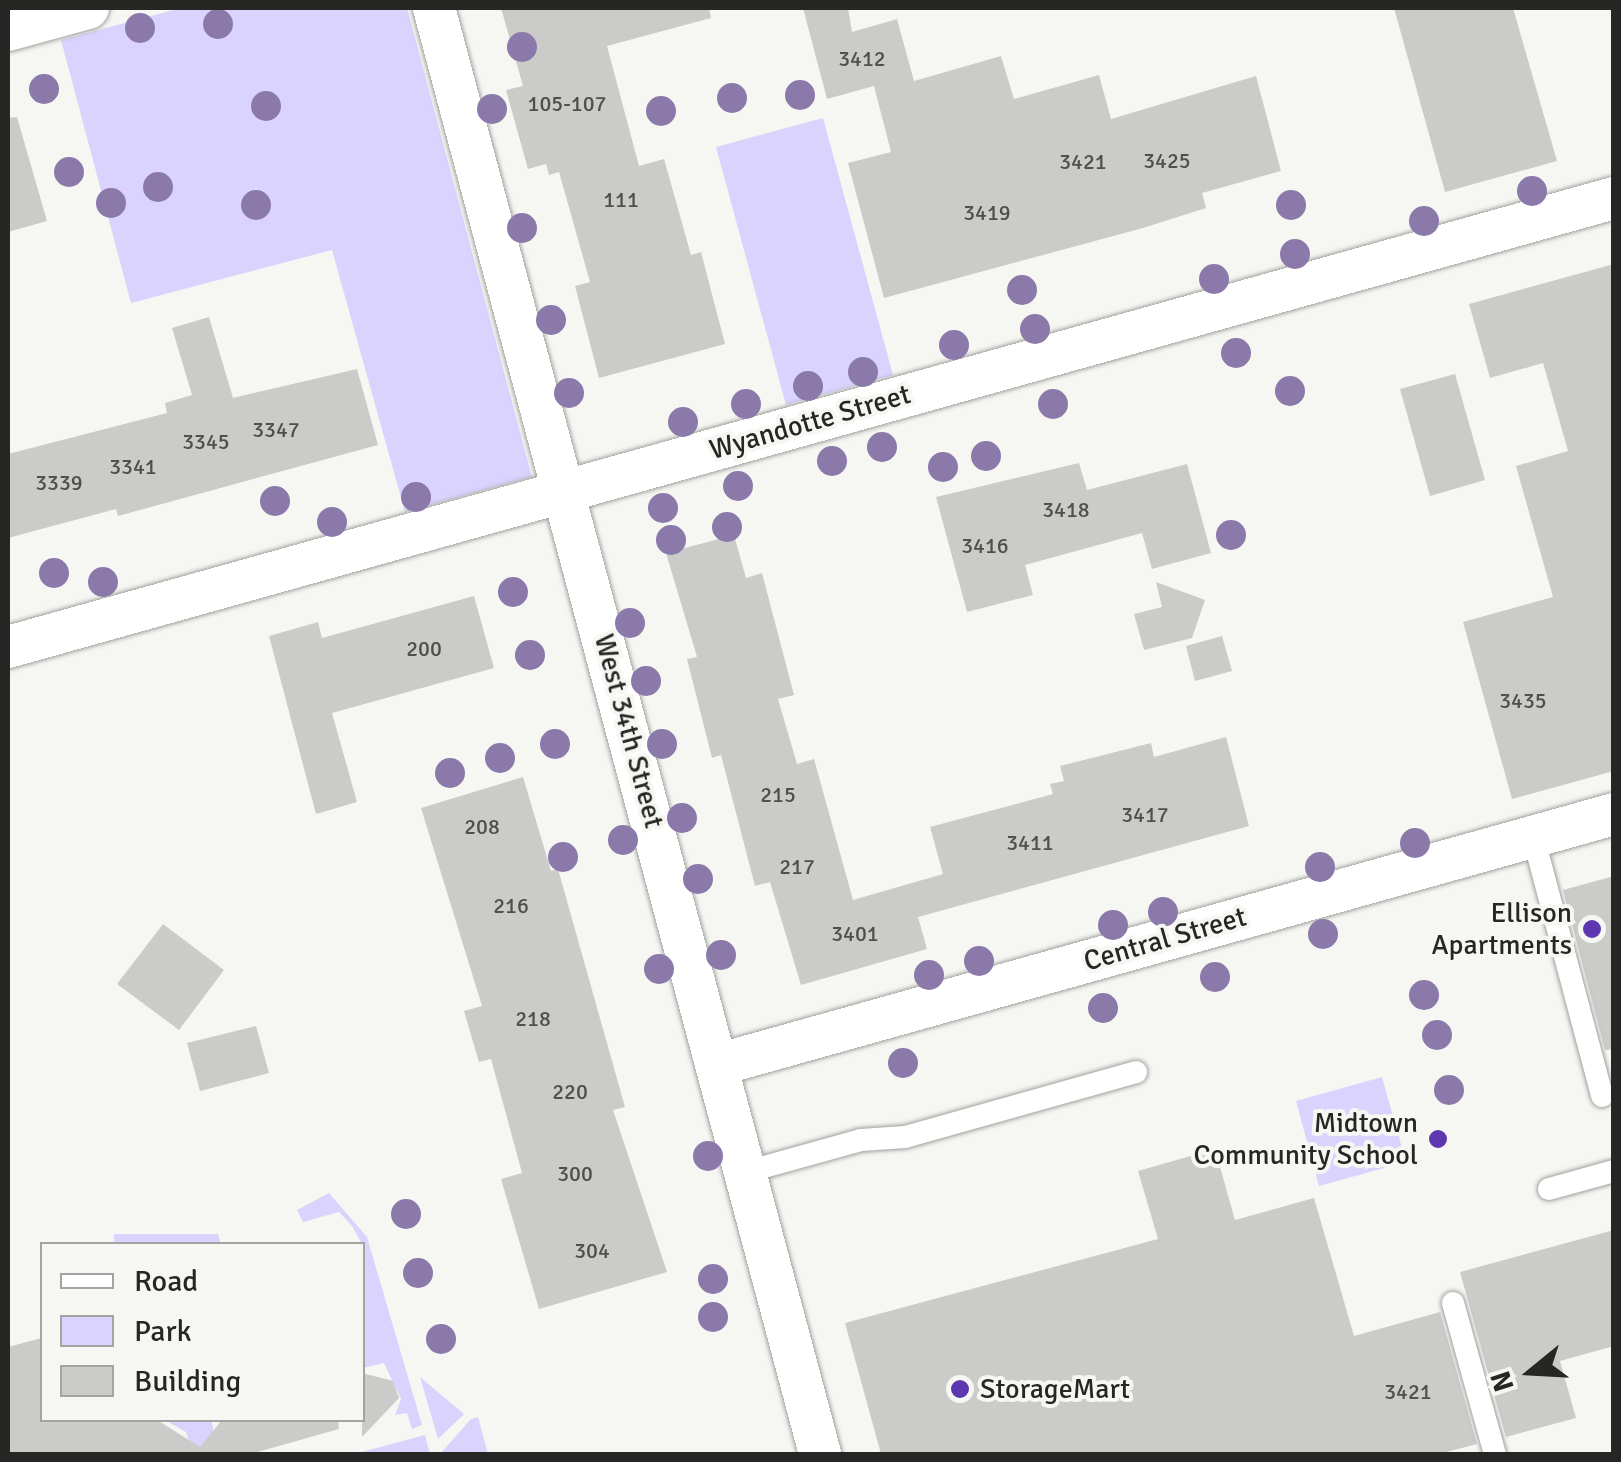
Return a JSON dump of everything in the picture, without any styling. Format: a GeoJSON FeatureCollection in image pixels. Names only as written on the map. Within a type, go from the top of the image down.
{"type":"FeatureCollection","features":[{"type":"Feature","properties":{"kind":"street"},"geometry":{"type":"LineString","coordinates":[[8,30],[88,8]]}},
{"type":"Feature","properties":{"kind":"street","name":"West 34th Street"},"geometry":{"type":"LineString","coordinates":[[434,8],[820,1454]]}},
{"type":"Feature","properties":{"kind":"street","name":"Wyandotte Street"},"geometry":{"type":"LineString","coordinates":[[8,647],[1614,198]]}},
{"type":"Feature","properties":{"kind":"street","name":"Central Street"},"geometry":{"type":"LineString","coordinates":[[718,1065],[1614,814]]}},
{"type":"Feature","properties":{"kind":"lane"},"geometry":{"type":"LineString","coordinates":[[1533,836],[1602,1096]]}},
{"type":"Feature","properties":{"kind":"lane"},"geometry":{"type":"LineString","coordinates":[[746,1172],[862,1140],[906,1137],[1136,1072]]}},
{"type":"Feature","properties":{"kind":"lane"},"geometry":{"type":"LineString","coordinates":[[1548,1189],[1614,1171]]}},
{"type":"Feature","properties":{"kind":"lane"},"geometry":{"type":"LineString","coordinates":[[1453,1303],[1495,1454]]}},
{"type":"Feature","properties":{"kind":"green space"},"geometry":{"type":"Polygon","coordinates":[[[181,8],[407,8],[532,477],[405,512],[332,250],[131,303],[61,40],[181,8]]]}},
{"type":"Feature","properties":{"kind":"green space"},"geometry":{"type":"Polygon","coordinates":[[[823,118],[893,375],[786,405],[716,147],[823,118]]]}},
{"type":"Feature","properties":{"kind":"green space"},"geometry":{"type":"Polygon","coordinates":[[[1382,1077],[1406,1162],[1319,1186],[1296,1101],[1382,1077]]]}},
{"type":"Feature","properties":{"kind":"green space"},"geometry":{"type":"Polygon","coordinates":[[[329,1193],[367,1237],[422,1425],[412,1429],[407,1413],[395,1415],[401,1399],[384,1363],[365,1368],[365,1242],[361,1242],[339,1212],[303,1222],[297,1210],[329,1193]]]}},
{"type":"Feature","properties":{"kind":"green space"},"geometry":{"type":"Polygon","coordinates":[[[114,1234],[218,1234],[220,1242],[114,1242],[114,1234]]]}},
{"type":"Feature","properties":{"kind":"green space"},"geometry":{"type":"Polygon","coordinates":[[[420,1377],[464,1414],[438,1439],[420,1377]]]}},
{"type":"Feature","properties":{"kind":"green space"},"geometry":{"type":"Polygon","coordinates":[[[478,1417],[488,1454],[440,1454],[471,1419],[478,1417]]]}},
{"type":"Feature","properties":{"kind":"green space"},"geometry":{"type":"Polygon","coordinates":[[[168,1422],[212,1422],[219,1450],[229,1454],[193,1454],[186,1432],[168,1422]]]}},
{"type":"Feature","properties":{"kind":"green space"},"geometry":{"type":"Polygon","coordinates":[[[425,1435],[430,1454],[358,1453],[425,1435]]]}},
{"type":"Feature","properties":{"kind":"building"},"geometry":{"type":"Polygon","coordinates":[[[501,8],[709,8],[711,18],[607,46],[639,166],[664,159],[691,255],[701,252],[725,344],[599,378],[575,286],[590,282],[559,172],[549,175],[546,164],[528,169],[506,90],[523,86],[501,8]]]}},
{"type":"Feature","properties":{"kind":"building"},"geometry":{"type":"Polygon","coordinates":[[[803,8],[848,8],[852,32],[897,19],[914,81],[1001,56],[1014,99],[1099,75],[1111,119],[1256,76],[1281,171],[1202,193],[1206,208],[884,298],[848,163],[891,152],[874,86],[827,99],[803,8]]]}},
{"type":"Feature","properties":{"kind":"building"},"geometry":{"type":"Polygon","coordinates":[[[1394,8],[1513,8],[1557,161],[1445,192],[1394,8]]]}},
{"type":"Feature","properties":{"kind":"building"},"geometry":{"type":"Polygon","coordinates":[[[17,117],[47,221],[8,232],[8,118],[17,117]]]}},
{"type":"Feature","properties":{"kind":"building"},"geometry":{"type":"Polygon","coordinates":[[[1614,264],[1614,771],[1512,799],[1463,622],[1553,597],[1516,466],[1568,451],[1543,363],[1490,378],[1469,304],[1614,264]]]}},
{"type":"Feature","properties":{"kind":"building"},"geometry":{"type":"Polygon","coordinates":[[[209,317],[233,398],[357,369],[378,445],[118,516],[116,509],[8,538],[8,454],[167,413],[165,403],[192,395],[172,328],[209,317]]]}},
{"type":"Feature","properties":{"kind":"building"},"geometry":{"type":"Polygon","coordinates":[[[1455,374],[1485,480],[1430,496],[1400,389],[1455,374]]]}},
{"type":"Feature","properties":{"kind":"building"},"geometry":{"type":"Polygon","coordinates":[[[1079,463],[1087,490],[1187,464],[1211,553],[1152,569],[1142,533],[1025,565],[1033,595],[967,612],[936,497],[1079,463]]]}},
{"type":"Feature","properties":{"kind":"building"},"geometry":{"type":"Polygon","coordinates":[[[734,535],[746,578],[762,573],[794,695],[778,699],[797,764],[814,759],[853,900],[943,874],[930,827],[1053,794],[1050,784],[1064,781],[1060,766],[1151,743],[1154,757],[1226,737],[1249,826],[918,917],[927,949],[801,985],[770,882],[755,886],[721,755],[712,758],[687,659],[697,657],[666,553],[734,535]]]}},
{"type":"Feature","properties":{"kind":"building"},"geometry":{"type":"Polygon","coordinates":[[[1156,582],[1205,600],[1192,638],[1144,650],[1134,614],[1162,607],[1156,582]]]}},
{"type":"Feature","properties":{"kind":"building"},"geometry":{"type":"Polygon","coordinates":[[[474,596],[494,668],[332,713],[357,802],[316,814],[269,636],[318,622],[322,638],[474,596]]]}},
{"type":"Feature","properties":{"kind":"building"},"geometry":{"type":"Polygon","coordinates":[[[1222,636],[1232,671],[1195,681],[1186,646],[1222,636]]]}},
{"type":"Feature","properties":{"kind":"building"},"geometry":{"type":"Polygon","coordinates":[[[523,777],[551,871],[558,869],[625,1107],[613,1110],[667,1272],[539,1309],[501,1179],[522,1173],[491,1059],[479,1062],[464,1011],[482,1006],[421,808],[523,777]]]}},
{"type":"Feature","properties":{"kind":"building","name":"Ellison Apartments"},"geometry":{"type":"Polygon","coordinates":[[[1614,876],[1614,1049],[1605,1050],[1563,890],[1614,876]]]}},
{"type":"Feature","properties":{"kind":"building"},"geometry":{"type":"Polygon","coordinates":[[[163,924],[224,970],[179,1030],[117,984],[163,924]]]}},
{"type":"Feature","properties":{"kind":"building"},"geometry":{"type":"Polygon","coordinates":[[[256,1026],[269,1073],[200,1091],[187,1043],[256,1026]]]}},
{"type":"Feature","properties":{"kind":"building"},"geometry":{"type":"Polygon","coordinates":[[[1215,1149],[1235,1220],[1314,1198],[1354,1336],[1440,1312],[1477,1444],[1439,1454],[881,1454],[845,1323],[1158,1239],[1138,1171],[1215,1149]]]}},
{"type":"Feature","properties":{"kind":"building"},"geometry":{"type":"Polygon","coordinates":[[[1614,1230],[1614,1346],[1560,1361],[1576,1418],[1506,1437],[1460,1272],[1614,1230]]]}},
{"type":"Feature","properties":{"kind":"building"},"geometry":{"type":"Polygon","coordinates":[[[40,1339],[40,1422],[160,1422],[200,1447],[220,1422],[338,1422],[339,1429],[250,1454],[8,1454],[8,1347],[40,1339]]]}},
{"type":"Feature","properties":{"kind":"building"},"geometry":{"type":"Polygon","coordinates":[[[365,1374],[393,1381],[399,1398],[362,1437],[365,1374]]]}},
{"type":"Feature","properties":{"kind":"place","name":"Ellison Apartments"},"geometry":{"type":"Point","coordinates":[1592,929]}},
{"type":"Feature","properties":{"kind":"place","name":"Midtown Community School"},"geometry":{"type":"Point","coordinates":[1438,1139]}},
{"type":"Feature","properties":{"kind":"place","name":"StorageMart"},"geometry":{"type":"Point","coordinates":[960,1389]}}]}
